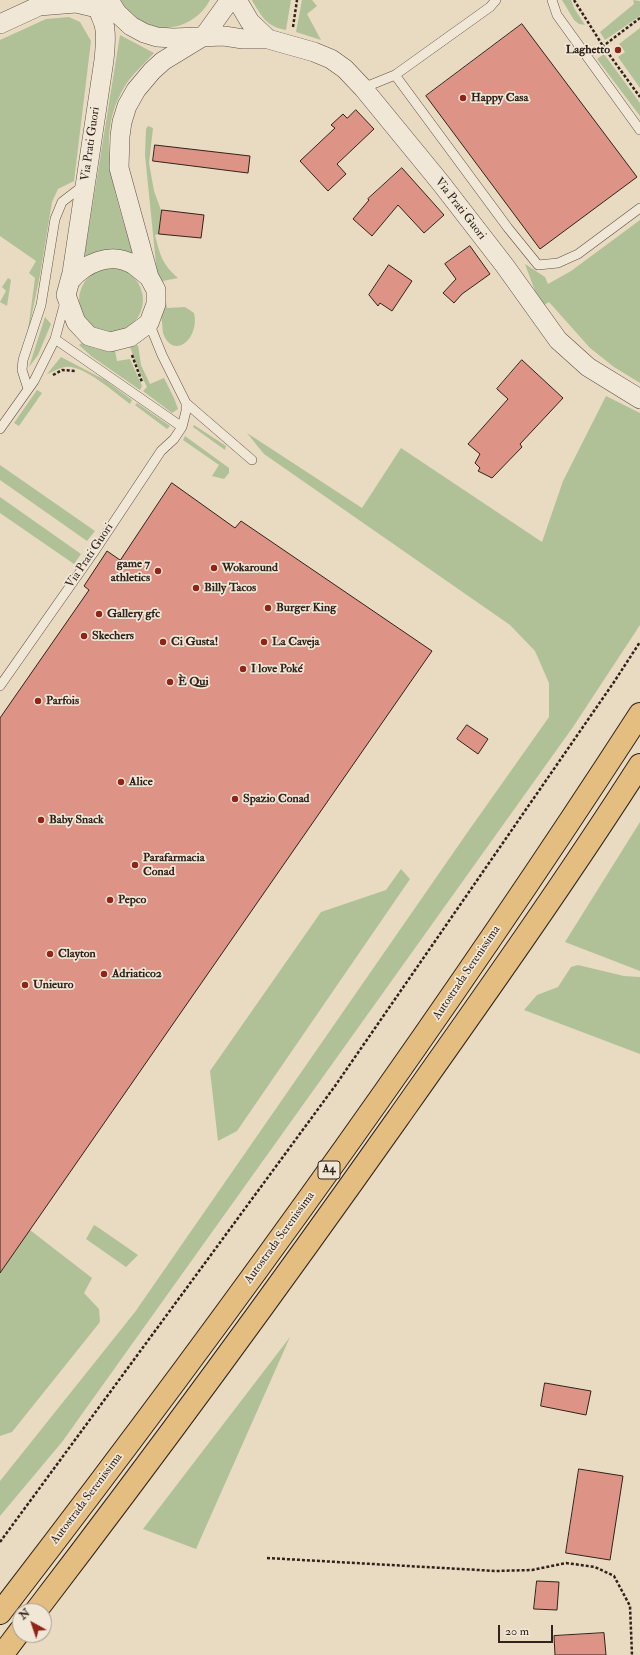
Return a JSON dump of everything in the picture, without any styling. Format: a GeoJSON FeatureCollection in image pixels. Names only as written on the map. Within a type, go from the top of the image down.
{"type":"FeatureCollection","features":[{"type":"Feature","properties":{"kind":"highway","name":"Autostrada Serenissima"},"geometry":{"type":"LineString","coordinates":[[0,1613],[100,1483],[259,1269],[429,1029],[582,803],[640,714]]}},
{"type":"Feature","properties":{"kind":"highway","name":"A4"},"geometry":{"type":"LineString","coordinates":[[42,1603],[123,1498],[280,1284],[448,1048],[608,815],[640,765]]}},
{"type":"Feature","properties":{"kind":"highway"},"geometry":{"type":"LineString","coordinates":[[2,1655],[12,1642]]}},
{"type":"Feature","properties":{"kind":"street"},"geometry":{"type":"LineString","coordinates":[[149,322],[156,304],[156,290],[149,277],[119,168],[122,122],[127,106],[136,90],[152,71],[163,61],[204,36],[230,0]]}},
{"type":"Feature","properties":{"kind":"street"},"geometry":{"type":"LineString","coordinates":[[237,0],[250,22],[268,39]]}},
{"type":"Feature","properties":{"kind":"street"},"geometry":{"type":"LineString","coordinates":[[0,24],[42,3],[101,3],[117,13],[131,26],[144,33],[158,37],[173,38],[224,36],[243,39],[268,39]]}},
{"type":"Feature","properties":{"kind":"street","name":"Via Prati Guori"},"geometry":{"type":"LineString","coordinates":[[101,3],[106,37],[104,60],[68,288],[76,322],[89,336],[110,342],[123,339],[130,337],[149,322]]}},
{"type":"Feature","properties":{"kind":"street","name":"Via Prati Guori"},"geometry":{"type":"LineString","coordinates":[[268,39],[314,52],[331,59],[345,69],[363,88],[440,182],[500,260],[558,340],[588,367],[640,399]]}},
{"type":"Feature","properties":{"kind":"street"},"geometry":{"type":"LineString","coordinates":[[68,288],[79,271],[106,259],[120,260],[133,264],[149,277]]}},
{"type":"Feature","properties":{"kind":"lane"},"geometry":{"type":"LineString","coordinates":[[363,88],[395,75],[490,7],[496,0]]}},
{"type":"Feature","properties":{"kind":"lane"},"geometry":{"type":"LineString","coordinates":[[552,0],[557,15],[640,130]]}},
{"type":"Feature","properties":{"kind":"lane"},"geometry":{"type":"LineString","coordinates":[[395,75],[508,228],[538,265],[558,263],[578,254],[640,208]]}},
{"type":"Feature","properties":{"kind":"lane"},"geometry":{"type":"LineString","coordinates":[[31,385],[22,370],[23,360],[41,305],[55,219],[62,202],[85,184]]}},
{"type":"Feature","properties":{"kind":"lane","name":"Via Prati Guori"},"geometry":{"type":"LineString","coordinates":[[0,429],[31,385],[56,339],[68,288]]}},
{"type":"Feature","properties":{"kind":"lane"},"geometry":{"type":"LineString","coordinates":[[149,322],[162,355],[186,403],[252,460]]}},
{"type":"Feature","properties":{"kind":"lane"},"geometry":{"type":"LineString","coordinates":[[56,339],[182,427]]}},
{"type":"Feature","properties":{"kind":"lane","name":"Via Prati Guori"},"geometry":{"type":"LineString","coordinates":[[0,686],[94,552],[161,451],[174,439],[182,427],[186,411],[186,403]]}},
{"type":"Feature","properties":{"kind":"path"},"geometry":{"type":"LineString","coordinates":[[291,46],[297,0]]}},
{"type":"Feature","properties":{"kind":"path"},"geometry":{"type":"LineString","coordinates":[[574,0],[603,46],[640,97]]}},
{"type":"Feature","properties":{"kind":"path"},"geometry":{"type":"LineString","coordinates":[[588,57],[640,18]]}},
{"type":"Feature","properties":{"kind":"path"},"geometry":{"type":"LineString","coordinates":[[31,385],[42,387],[54,375],[62,370],[77,371]]}},
{"type":"Feature","properties":{"kind":"path"},"geometry":{"type":"LineString","coordinates":[[0,1542],[335,1086],[610,689],[640,642]]}},
{"type":"Feature","properties":{"kind":"path"},"geometry":{"type":"LineString","coordinates":[[267,1558],[496,1572],[532,1570],[566,1563],[595,1567],[614,1576],[630,1606],[632,1655]]}},
{"type":"Feature","properties":{"kind":"green space"},"geometry":{"type":"Polygon","coordinates":[[[121,0],[210,0],[201,12],[191,21],[178,26],[165,28],[152,26],[140,21],[129,12],[121,0]]]}},
{"type":"Feature","properties":{"kind":"green space"},"geometry":{"type":"Polygon","coordinates":[[[252,0],[291,0],[286,30],[279,29],[265,20],[252,0]]]}},
{"type":"Feature","properties":{"kind":"green space"},"geometry":{"type":"Polygon","coordinates":[[[302,0],[312,0],[317,6],[307,14],[321,40],[296,32],[302,0]]]}},
{"type":"Feature","properties":{"kind":"green space"},"geometry":{"type":"Polygon","coordinates":[[[562,0],[571,0],[574,8],[585,25],[579,24],[574,20],[562,0]]]}},
{"type":"Feature","properties":{"kind":"green space"},"geometry":{"type":"Polygon","coordinates":[[[633,0],[640,1],[640,16],[605,40],[600,32],[634,4],[633,0]]]}},
{"type":"Feature","properties":{"kind":"green space"},"geometry":{"type":"Polygon","coordinates":[[[69,17],[80,22],[91,41],[74,181],[58,189],[52,202],[40,275],[27,338],[35,278],[29,273],[36,261],[0,236],[0,40],[46,19],[69,17]]]}},
{"type":"Feature","properties":{"kind":"green space"},"geometry":{"type":"Polygon","coordinates":[[[640,28],[640,88],[618,57],[625,52],[619,44],[640,28]]]}},
{"type":"Feature","properties":{"kind":"green space"},"geometry":{"type":"Polygon","coordinates":[[[120,35],[154,53],[129,80],[117,101],[111,122],[109,144],[110,166],[114,188],[133,254],[103,251],[84,258],[120,35]]]}},
{"type":"Feature","properties":{"kind":"green space"},"geometry":{"type":"Polygon","coordinates":[[[604,54],[640,103],[640,116],[597,59],[604,54]]]}},
{"type":"Feature","properties":{"kind":"green space"},"geometry":{"type":"Polygon","coordinates":[[[148,126],[153,128],[149,163],[154,191],[161,210],[159,234],[155,235],[162,259],[168,268],[178,278],[163,281],[167,308],[185,307],[194,313],[195,322],[193,331],[189,338],[179,346],[173,345],[167,341],[163,333],[145,155],[146,129],[148,126]]]}},
{"type":"Feature","properties":{"kind":"green space"},"geometry":{"type":"Polygon","coordinates":[[[640,220],[640,383],[614,367],[590,348],[549,302],[544,305],[535,291],[525,264],[545,277],[548,284],[571,271],[640,220]]]}},
{"type":"Feature","properties":{"kind":"green space"},"geometry":{"type":"Polygon","coordinates":[[[105,268],[117,268],[134,277],[141,288],[143,300],[141,312],[134,323],[117,332],[105,332],[93,327],[84,318],[79,306],[79,294],[84,282],[93,273],[105,268]]]}},
{"type":"Feature","properties":{"kind":"green space"},"geometry":{"type":"Polygon","coordinates":[[[8,278],[11,280],[7,306],[0,302],[6,291],[2,287],[8,278]]]}},
{"type":"Feature","properties":{"kind":"green space"},"geometry":{"type":"Polygon","coordinates":[[[45,317],[51,324],[38,355],[29,367],[45,317]]]}},
{"type":"Feature","properties":{"kind":"green space"},"geometry":{"type":"Polygon","coordinates":[[[82,343],[97,349],[115,350],[117,361],[130,359],[142,386],[140,390],[91,356],[79,345],[82,343]]]}},
{"type":"Feature","properties":{"kind":"green space"},"geometry":{"type":"Polygon","coordinates":[[[138,345],[141,365],[150,384],[164,378],[174,398],[178,409],[172,413],[143,391],[147,387],[130,347],[138,345]]]}},
{"type":"Feature","properties":{"kind":"green space"},"geometry":{"type":"Polygon","coordinates":[[[61,357],[105,380],[132,400],[130,404],[99,380],[81,370],[72,367],[65,367],[47,374],[61,357]]]}},
{"type":"Feature","properties":{"kind":"green space"},"geometry":{"type":"Polygon","coordinates":[[[37,390],[42,393],[19,426],[14,423],[37,390]]]}},
{"type":"Feature","properties":{"kind":"green space"},"geometry":{"type":"Polygon","coordinates":[[[606,396],[640,413],[640,625],[573,727],[62,1442],[0,1516],[0,1481],[135,1312],[549,717],[549,683],[535,651],[510,625],[264,454],[247,433],[362,508],[401,448],[542,542],[563,481],[606,396]]]}},
{"type":"Feature","properties":{"kind":"green space"},"geometry":{"type":"Polygon","coordinates":[[[137,403],[170,426],[167,429],[135,405],[137,403]]]}},
{"type":"Feature","properties":{"kind":"green space"},"geometry":{"type":"Polygon","coordinates":[[[194,425],[226,446],[225,450],[193,427],[194,425]]]}},
{"type":"Feature","properties":{"kind":"green space"},"geometry":{"type":"Polygon","coordinates":[[[185,436],[229,468],[229,473],[224,479],[212,476],[219,465],[183,440],[185,436]]]}},
{"type":"Feature","properties":{"kind":"green space"},"geometry":{"type":"Polygon","coordinates":[[[0,465],[95,531],[87,541],[0,480],[0,465]]]}},
{"type":"Feature","properties":{"kind":"green space"},"geometry":{"type":"Polygon","coordinates":[[[0,497],[81,554],[74,564],[0,513],[0,497]]]}},
{"type":"Feature","properties":{"kind":"green space"},"geometry":{"type":"Polygon","coordinates":[[[640,822],[640,971],[565,942],[640,822]]]}},
{"type":"Feature","properties":{"kind":"green space"},"geometry":{"type":"Polygon","coordinates":[[[401,869],[410,879],[237,1131],[218,1141],[210,1071],[321,912],[386,890],[401,869]]]}},
{"type":"Feature","properties":{"kind":"green space"},"geometry":{"type":"Polygon","coordinates":[[[578,965],[624,976],[640,977],[640,1054],[524,1010],[537,995],[558,987],[571,967],[578,965]]]}},
{"type":"Feature","properties":{"kind":"green space"},"geometry":{"type":"Polygon","coordinates":[[[94,1225],[138,1255],[126,1267],[86,1239],[94,1225]]]}},
{"type":"Feature","properties":{"kind":"green space"},"geometry":{"type":"Polygon","coordinates":[[[30,1230],[92,1278],[84,1293],[99,1309],[100,1322],[12,1432],[0,1436],[0,1273],[30,1230]]]}},
{"type":"Feature","properties":{"kind":"green space"},"geometry":{"type":"Polygon","coordinates":[[[290,1337],[196,1549],[143,1529],[290,1337]]]}},
{"type":"Feature","properties":{"kind":"building"},"geometry":{"type":"Polygon","coordinates":[[[522,24],[637,177],[540,249],[426,96],[522,24]]]}},
{"type":"Feature","properties":{"kind":"building"},"geometry":{"type":"Polygon","coordinates":[[[356,110],[374,129],[337,164],[346,174],[328,191],[300,161],[335,128],[331,125],[343,114],[347,118],[356,110]]]}},
{"type":"Feature","properties":{"kind":"building"},"geometry":{"type":"Polygon","coordinates":[[[155,145],[250,156],[248,173],[153,161],[155,145]]]}},
{"type":"Feature","properties":{"kind":"building"},"geometry":{"type":"Polygon","coordinates":[[[402,168],[444,215],[424,233],[398,205],[372,236],[353,219],[369,200],[368,199],[402,168]]]}},
{"type":"Feature","properties":{"kind":"building"},"geometry":{"type":"Polygon","coordinates":[[[162,210],[204,215],[201,238],[159,234],[162,210]]]}},
{"type":"Feature","properties":{"kind":"building"},"geometry":{"type":"Polygon","coordinates":[[[470,246],[490,274],[462,294],[454,303],[443,293],[456,279],[445,264],[470,246]]]}},
{"type":"Feature","properties":{"kind":"building"},"geometry":{"type":"Polygon","coordinates":[[[389,265],[412,281],[392,311],[380,303],[378,306],[369,295],[389,265]]]}},
{"type":"Feature","properties":{"kind":"building"},"geometry":{"type":"Polygon","coordinates":[[[522,360],[563,398],[520,444],[522,447],[492,478],[478,471],[480,468],[475,463],[480,454],[468,444],[508,399],[497,389],[522,360]]]}},
{"type":"Feature","properties":{"kind":"building","name":"Adriatico2"},"geometry":{"type":"Polygon","coordinates":[[[172,483],[235,528],[241,521],[432,651],[0,1273],[0,718],[89,590],[84,586],[107,551],[120,560],[172,483]]]}},
{"type":"Feature","properties":{"kind":"building"},"geometry":{"type":"Polygon","coordinates":[[[467,725],[488,739],[478,754],[457,739],[467,725]]]}},
{"type":"Feature","properties":{"kind":"building"},"geometry":{"type":"Polygon","coordinates":[[[545,1383],[591,1391],[586,1415],[541,1406],[545,1383]]]}},
{"type":"Feature","properties":{"kind":"building"},"geometry":{"type":"Polygon","coordinates":[[[579,1469],[623,1476],[610,1560],[566,1553],[579,1469]]]}},
{"type":"Feature","properties":{"kind":"building"},"geometry":{"type":"Polygon","coordinates":[[[537,1581],[559,1582],[557,1610],[534,1609],[537,1581]]]}},
{"type":"Feature","properties":{"kind":"building"},"geometry":{"type":"Polygon","coordinates":[[[604,1633],[606,1655],[555,1655],[554,1636],[604,1633]]]}},
{"type":"Feature","properties":{"kind":"place","name":"Laghetto"},"geometry":{"type":"Point","coordinates":[618,50]}},
{"type":"Feature","properties":{"kind":"place","name":"Happy Casa"},"geometry":{"type":"Point","coordinates":[463,98]}},
{"type":"Feature","properties":{"kind":"place","name":"Wokaround"},"geometry":{"type":"Point","coordinates":[214,568]}},
{"type":"Feature","properties":{"kind":"place","name":"game 7 athletics"},"geometry":{"type":"Point","coordinates":[158,571]}},
{"type":"Feature","properties":{"kind":"place","name":"Billy Tacos"},"geometry":{"type":"Point","coordinates":[196,588]}},
{"type":"Feature","properties":{"kind":"place","name":"Burger King"},"geometry":{"type":"Point","coordinates":[268,608]}},
{"type":"Feature","properties":{"kind":"place","name":"Gallery gfc"},"geometry":{"type":"Point","coordinates":[99,614]}},
{"type":"Feature","properties":{"kind":"place","name":"Skechers"},"geometry":{"type":"Point","coordinates":[84,636]}},
{"type":"Feature","properties":{"kind":"place","name":"Ci Gusta!"},"geometry":{"type":"Point","coordinates":[163,642]}},
{"type":"Feature","properties":{"kind":"place","name":"La Caveja"},"geometry":{"type":"Point","coordinates":[264,642]}},
{"type":"Feature","properties":{"kind":"place","name":"I love Poké"},"geometry":{"type":"Point","coordinates":[243,669]}},
{"type":"Feature","properties":{"kind":"place","name":"È Qui"},"geometry":{"type":"Point","coordinates":[170,682]}},
{"type":"Feature","properties":{"kind":"place","name":"Parfois"},"geometry":{"type":"Point","coordinates":[38,701]}},
{"type":"Feature","properties":{"kind":"place","name":"Alice"},"geometry":{"type":"Point","coordinates":[121,782]}},
{"type":"Feature","properties":{"kind":"place","name":"Spazio Conad"},"geometry":{"type":"Point","coordinates":[235,799]}},
{"type":"Feature","properties":{"kind":"place","name":"Baby Snack"},"geometry":{"type":"Point","coordinates":[41,820]}},
{"type":"Feature","properties":{"kind":"place","name":"Parafarmacia Conad"},"geometry":{"type":"Point","coordinates":[135,865]}},
{"type":"Feature","properties":{"kind":"place","name":"Pepco"},"geometry":{"type":"Point","coordinates":[110,900]}},
{"type":"Feature","properties":{"kind":"place","name":"Clayton"},"geometry":{"type":"Point","coordinates":[50,954]}},
{"type":"Feature","properties":{"kind":"place","name":"Adriatico2"},"geometry":{"type":"Point","coordinates":[104,974]}},
{"type":"Feature","properties":{"kind":"place","name":"Unieuro"},"geometry":{"type":"Point","coordinates":[25,985]}}]}
